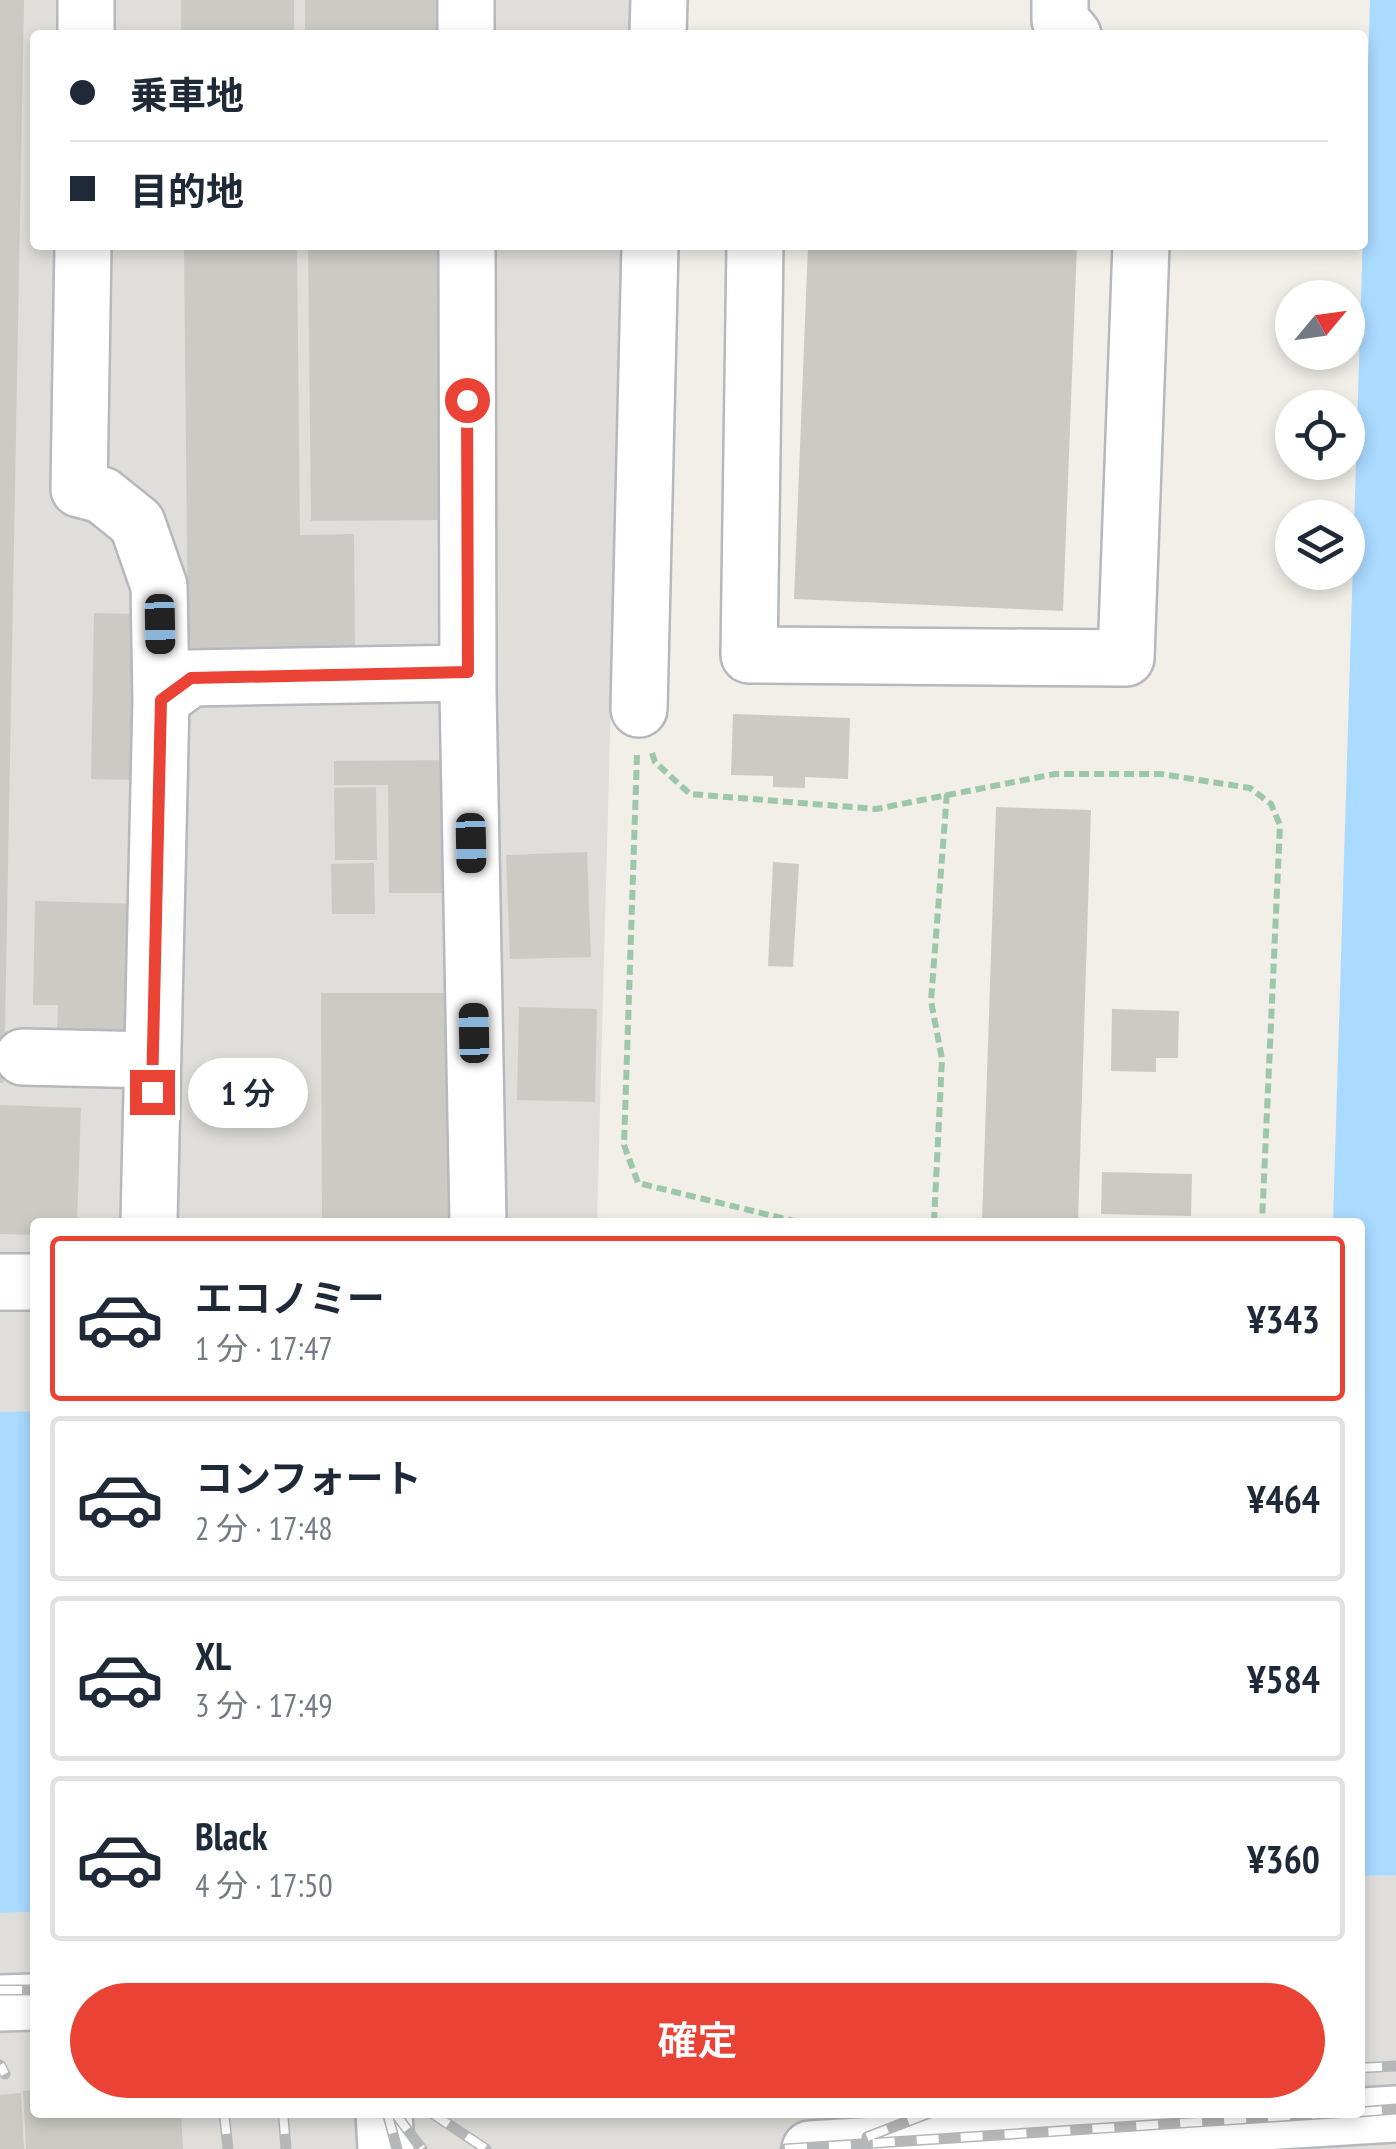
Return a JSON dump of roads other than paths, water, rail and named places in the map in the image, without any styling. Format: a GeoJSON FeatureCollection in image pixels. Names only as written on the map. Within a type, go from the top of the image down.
{"type":"FeatureCollection","features":[{"type":"Feature","properties":{"kind":"street"},"geometry":{"type":"LineString","coordinates":[[86,0],[86,30]]}},
{"type":"Feature","properties":{"kind":"street"},"geometry":{"type":"LineString","coordinates":[[466,0],[466,30]]}},
{"type":"Feature","properties":{"kind":"street"},"geometry":{"type":"LineString","coordinates":[[658,30],[659,0]]}},
{"type":"Feature","properties":{"kind":"street"},"geometry":{"type":"LineString","coordinates":[[1060,0],[1060,20],[1069,30]]}},
{"type":"Feature","properties":{"kind":"street"},"geometry":{"type":"LineString","coordinates":[[83,250],[80,489],[102,494],[137,523],[159,586],[161,700],[149,1218]]}},
{"type":"Feature","properties":{"kind":"street"},"geometry":{"type":"LineString","coordinates":[[467,250],[468,672],[478,1218]]}},
{"type":"Feature","properties":{"kind":"street"},"geometry":{"type":"LineString","coordinates":[[639,709],[650,250]]}},
{"type":"Feature","properties":{"kind":"street"},"geometry":{"type":"LineString","coordinates":[[755,250],[749,655],[1126,658],[1141,250]]}},
{"type":"Feature","properties":{"kind":"street"},"geometry":{"type":"LineString","coordinates":[[161,700],[191,678],[468,672]]}},
{"type":"Feature","properties":{"kind":"street"},"geometry":{"type":"LineString","coordinates":[[23,1058],[153,1060]]}},
{"type":"Feature","properties":{"kind":"street"},"geometry":{"type":"LineString","coordinates":[[0,1282],[30,1282]]}},
{"type":"Feature","properties":{"kind":"street"},"geometry":{"type":"LineString","coordinates":[[0,2003],[30,2002]]}},
{"type":"Feature","properties":{"kind":"street"},"geometry":{"type":"LineString","coordinates":[[1365,2116],[1396,2114]]}},
{"type":"Feature","properties":{"kind":"street"},"geometry":{"type":"LineString","coordinates":[[384,2118],[386,2149]]}},
{"type":"Feature","properties":{"kind":"street"},"geometry":{"type":"LineString","coordinates":[[810,2149],[1329,2118]]}},
{"type":"Feature","properties":{"kind":"water"},"geometry":{"type":"Polygon","coordinates":[[[1370,0],[1396,0],[1396,1875],[1365,1876],[1365,1218],[1333,1218],[1352,590],[1365,590],[1365,500],[1355,500],[1355,480],[1365,480],[1365,390],[1358,390],[1359,370],[1365,370],[1362,250],[1368,250],[1370,0]]]}},
{"type":"Feature","properties":{"kind":"water"},"geometry":{"type":"Polygon","coordinates":[[[30,1411],[30,1912],[0,1913],[0,1412],[30,1411]]]}},
{"type":"Feature","properties":{"kind":"railway"},"geometry":{"type":"LineString","coordinates":[[0,1990],[30,1990]]}},
{"type":"Feature","properties":{"kind":"railway"},"geometry":{"type":"LineString","coordinates":[[0,2065],[5,2074]]}},
{"type":"Feature","properties":{"kind":"railway"},"geometry":{"type":"LineString","coordinates":[[1365,2068],[1396,2066]]}},
{"type":"Feature","properties":{"kind":"railway"},"geometry":{"type":"LineString","coordinates":[[1365,2112],[1396,2109]]}},
{"type":"Feature","properties":{"kind":"railway"},"geometry":{"type":"LineString","coordinates":[[225,2118],[228,2149]]}},
{"type":"Feature","properties":{"kind":"railway"},"geometry":{"type":"LineString","coordinates":[[283,2118],[286,2149]]}},
{"type":"Feature","properties":{"kind":"railway"},"geometry":{"type":"LineString","coordinates":[[389,2118],[397,2149]]}},
{"type":"Feature","properties":{"kind":"railway"},"geometry":{"type":"LineString","coordinates":[[399,2118],[422,2149]]}},
{"type":"Feature","properties":{"kind":"railway"},"geometry":{"type":"LineString","coordinates":[[439,2118],[486,2149]]}},
{"type":"Feature","properties":{"kind":"railway"},"geometry":{"type":"LineString","coordinates":[[867,2137],[916,2118]]}},
{"type":"Feature","properties":{"kind":"railway"},"geometry":{"type":"LineString","coordinates":[[785,2149],[1258,2118]]}}]}
